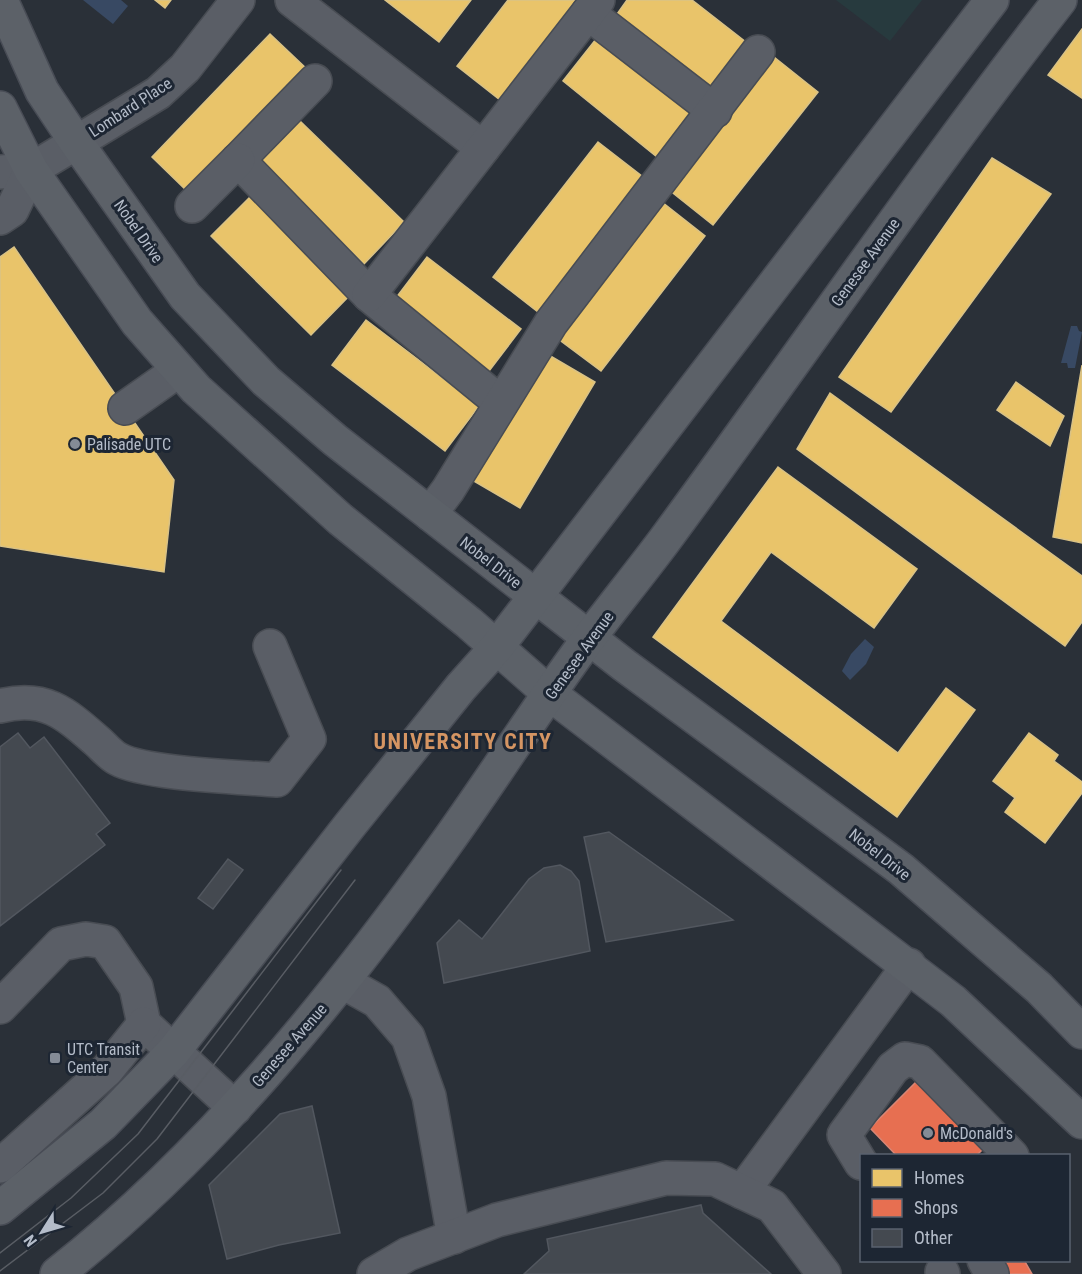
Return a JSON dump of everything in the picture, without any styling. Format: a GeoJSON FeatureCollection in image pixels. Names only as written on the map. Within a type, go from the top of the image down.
{"type":"FeatureCollection","features":[{"type":"Feature","properties":{"kind":"main road","name":"Nobel Drive"},"geometry":{"type":"LineString","coordinates":[[1,0],[42,91],[76,142],[185,296],[266,381],[334,440],[589,638],[901,869],[1039,988],[1082,1032]]}},
{"type":"Feature","properties":{"kind":"main road"},"geometry":{"type":"LineString","coordinates":[[0,1208],[103,1124],[173,1052],[460,687],[496,648],[992,0]]}},
{"type":"Feature","properties":{"kind":"main road","name":"Genesee Avenue"},"geometry":{"type":"LineString","coordinates":[[57,1274],[106,1235],[172,1174],[235,1108],[343,982],[442,848],[589,638],[665,540],[992,87],[1060,0]]}},
{"type":"Feature","properties":{"kind":"main road"},"geometry":{"type":"LineString","coordinates":[[0,108],[15,171],[137,322],[196,389],[332,512],[550,694],[909,965],[953,1001],[1082,1122]]}},
{"type":"Feature","properties":{"kind":"street","name":"Lombard Place"},"geometry":{"type":"LineString","coordinates":[[15,171],[76,142],[158,93],[174,79],[238,0]]}},
{"type":"Feature","properties":{"kind":"street"},"geometry":{"type":"LineString","coordinates":[[291,0],[483,148]]}},
{"type":"Feature","properties":{"kind":"street"},"geometry":{"type":"LineString","coordinates":[[369,295],[593,7],[715,111]]}},
{"type":"Feature","properties":{"kind":"street"},"geometry":{"type":"LineString","coordinates":[[430,514],[448,490],[550,324],[654,185],[715,111],[758,52]]}},
{"type":"Feature","properties":{"kind":"street"},"geometry":{"type":"LineString","coordinates":[[192,206],[315,81]]}},
{"type":"Feature","properties":{"kind":"street"},"geometry":{"type":"LineString","coordinates":[[238,160],[369,295],[501,403]]}},
{"type":"Feature","properties":{"kind":"street"},"geometry":{"type":"LineString","coordinates":[[0,218],[12,210],[15,171]]}},
{"type":"Feature","properties":{"kind":"street"},"geometry":{"type":"LineString","coordinates":[[125,408],[179,370]]}},
{"type":"Feature","properties":{"kind":"street"},"geometry":{"type":"LineString","coordinates":[[0,706],[30,701],[51,706],[66,715],[118,760],[151,768],[277,780],[309,739],[270,646]]}},
{"type":"Feature","properties":{"kind":"street"},"geometry":{"type":"LineString","coordinates":[[0,1007],[62,944],[86,939],[105,942],[136,987],[144,1024],[235,1108]]}},
{"type":"Feature","properties":{"kind":"street"},"geometry":{"type":"LineString","coordinates":[[742,1192],[909,965]]}},
{"type":"Feature","properties":{"kind":"street"},"geometry":{"type":"LineString","coordinates":[[343,982],[377,1001],[408,1037],[429,1096],[454,1237]]}},
{"type":"Feature","properties":{"kind":"street"},"geometry":{"type":"LineString","coordinates":[[0,1166],[107,1070],[144,1024]]}},
{"type":"Feature","properties":{"kind":"street"},"geometry":{"type":"LineString","coordinates":[[860,1161],[844,1135],[893,1068],[905,1059],[920,1062],[1011,1154]]}},
{"type":"Feature","properties":{"kind":"street"},"geometry":{"type":"LineString","coordinates":[[374,1274],[408,1254],[497,1220],[666,1178],[715,1179],[772,1206],[824,1274]]}},
{"type":"Feature","properties":{"kind":"green space"},"geometry":{"type":"Polygon","coordinates":[[[836,0],[922,0],[890,41],[836,0]]]}},
{"type":"Feature","properties":{"kind":"water"},"geometry":{"type":"Polygon","coordinates":[[[83,0],[121,0],[128,6],[113,24],[83,0]]]}},
{"type":"Feature","properties":{"kind":"water"},"geometry":{"type":"Polygon","coordinates":[[[1071,326],[1077,326],[1082,332],[1075,368],[1068,368],[1067,363],[1061,363],[1071,326]]]}},
{"type":"Feature","properties":{"kind":"water"},"geometry":{"type":"Polygon","coordinates":[[[865,639],[874,647],[866,664],[850,680],[842,671],[851,654],[865,639]]]}},
{"type":"Feature","properties":{"kind":"building: Homes"},"geometry":{"type":"Polygon","coordinates":[[[155,0],[171,0],[165,8],[155,0]]]}},
{"type":"Feature","properties":{"kind":"building: Homes"},"geometry":{"type":"Polygon","coordinates":[[[385,0],[471,0],[439,42],[385,0]]]}},
{"type":"Feature","properties":{"kind":"building: Homes"},"geometry":{"type":"Polygon","coordinates":[[[508,0],[577,0],[500,100],[457,66],[508,0]]]}},
{"type":"Feature","properties":{"kind":"building: Homes"},"geometry":{"type":"Polygon","coordinates":[[[627,0],[692,0],[747,43],[712,88],[617,14],[627,0]]]}},
{"type":"Feature","properties":{"kind":"building: Homes"},"geometry":{"type":"Polygon","coordinates":[[[1082,29],[1082,98],[1048,75],[1082,29]]]}},
{"type":"Feature","properties":{"kind":"building: Homes"},"geometry":{"type":"Polygon","coordinates":[[[270,34],[309,71],[191,195],[152,157],[270,34]]]}},
{"type":"Feature","properties":{"kind":"building: Homes"},"geometry":{"type":"Polygon","coordinates":[[[600,34],[695,109],[657,157],[563,81],[600,34]]]}},
{"type":"Feature","properties":{"kind":"building: Homes"},"geometry":{"type":"Polygon","coordinates":[[[774,57],[818,92],[713,225],[669,190],[774,57]]]}},
{"type":"Feature","properties":{"kind":"building: Homes"},"geometry":{"type":"Polygon","coordinates":[[[300,121],[404,222],[364,264],[260,162],[300,121]]]}},
{"type":"Feature","properties":{"kind":"building: Homes"},"geometry":{"type":"Polygon","coordinates":[[[598,142],[643,177],[538,312],[493,277],[598,142]]]}},
{"type":"Feature","properties":{"kind":"building: Homes"},"geometry":{"type":"Polygon","coordinates":[[[992,158],[1051,194],[891,412],[839,377],[992,158]]]}},
{"type":"Feature","properties":{"kind":"building: Homes"},"geometry":{"type":"Polygon","coordinates":[[[254,193],[353,292],[311,335],[211,236],[254,193]]]}},
{"type":"Feature","properties":{"kind":"building: Homes"},"geometry":{"type":"Polygon","coordinates":[[[662,202],[705,236],[601,371],[557,338],[662,202]]]}},
{"type":"Feature","properties":{"kind":"building: Homes","name":"Palisade UTC"},"geometry":{"type":"Polygon","coordinates":[[[14,247],[174,480],[164,572],[0,546],[0,257],[14,247]]]}},
{"type":"Feature","properties":{"kind":"building: Homes"},"geometry":{"type":"Polygon","coordinates":[[[427,257],[521,329],[486,375],[392,303],[427,257]]]}},
{"type":"Feature","properties":{"kind":"building: Homes"},"geometry":{"type":"Polygon","coordinates":[[[366,320],[479,406],[445,451],[332,365],[366,320]]]}},
{"type":"Feature","properties":{"kind":"building: Homes"},"geometry":{"type":"Polygon","coordinates":[[[547,354],[595,382],[520,508],[472,480],[547,354]]]}},
{"type":"Feature","properties":{"kind":"building: Homes"},"geometry":{"type":"Polygon","coordinates":[[[1082,365],[1082,543],[1053,537],[1082,365]]]}},
{"type":"Feature","properties":{"kind":"building: Homes"},"geometry":{"type":"Polygon","coordinates":[[[1016,382],[1064,416],[1050,446],[997,410],[1016,382]]]}},
{"type":"Feature","properties":{"kind":"building: Homes"},"geometry":{"type":"Polygon","coordinates":[[[830,393],[1082,576],[1082,622],[1065,646],[797,449],[830,393]]]}},
{"type":"Feature","properties":{"kind":"building: Homes"},"geometry":{"type":"Polygon","coordinates":[[[778,467],[917,569],[874,628],[771,552],[721,621],[898,753],[946,688],[975,710],[897,817],[653,637],[778,467]]]}},
{"type":"Feature","properties":{"kind":"building: Homes"},"geometry":{"type":"Polygon","coordinates":[[[1029,733],[1058,755],[1054,761],[1082,782],[1082,793],[1045,843],[1005,812],[1015,798],[993,781],[1029,733]]]}},
{"type":"Feature","properties":{"kind":"building: Shops"},"geometry":{"type":"Polygon","coordinates":[[[918,1080],[990,1142],[978,1154],[895,1154],[870,1128],[918,1080]]]}},
{"type":"Feature","properties":{"kind":"building: Shops"},"geometry":{"type":"Polygon","coordinates":[[[1000,1262],[1025,1262],[1032,1274],[1006,1274],[1000,1262]]]}},
{"type":"Feature","properties":{"kind":"building: Other"},"geometry":{"type":"Polygon","coordinates":[[[18,733],[30,748],[44,737],[110,823],[96,834],[105,845],[0,926],[0,747],[18,733]]]}},
{"type":"Feature","properties":{"kind":"building: Other"},"geometry":{"type":"Polygon","coordinates":[[[609,832],[733,920],[606,942],[584,837],[609,832]]]}},
{"type":"Feature","properties":{"kind":"building: Other"},"geometry":{"type":"Polygon","coordinates":[[[228,859],[243,870],[213,909],[198,898],[228,859]]]}},
{"type":"Feature","properties":{"kind":"building: Other"},"geometry":{"type":"Polygon","coordinates":[[[560,865],[571,871],[579,881],[590,951],[444,983],[437,943],[459,920],[482,939],[529,879],[544,868],[560,865]]]}},
{"type":"Feature","properties":{"kind":"building: Other"},"geometry":{"type":"Polygon","coordinates":[[[312,1106],[340,1233],[279,1245],[227,1259],[209,1185],[280,1114],[312,1106]]]}},
{"type":"Feature","properties":{"kind":"building: Other"},"geometry":{"type":"Polygon","coordinates":[[[701,1205],[703,1213],[771,1274],[524,1274],[549,1251],[547,1239],[701,1205]]]}},
{"type":"Feature","properties":{"kind":"tram line"},"geometry":{"type":"LineString","coordinates":[[0,1253],[71,1198],[138,1134],[341,870]]}},
{"type":"Feature","properties":{"kind":"tram line"},"geometry":{"type":"LineString","coordinates":[[0,1271],[103,1193],[157,1139],[355,880]]}},
{"type":"Feature","properties":{"kind":"place","name":"Palisade UTC"},"geometry":{"type":"Point","coordinates":[75,444]}},
{"type":"Feature","properties":{"kind":"place","name":"UTC Transit Center"},"geometry":{"type":"Point","coordinates":[55,1058]}},
{"type":"Feature","properties":{"kind":"place","name":"McDonald's"},"geometry":{"type":"Point","coordinates":[928,1133]}},
{"type":"Feature","properties":{"kind":"district","name":"UNIVERSITY CITY"},"geometry":{"type":"Point","coordinates":[463,741]}}]}
